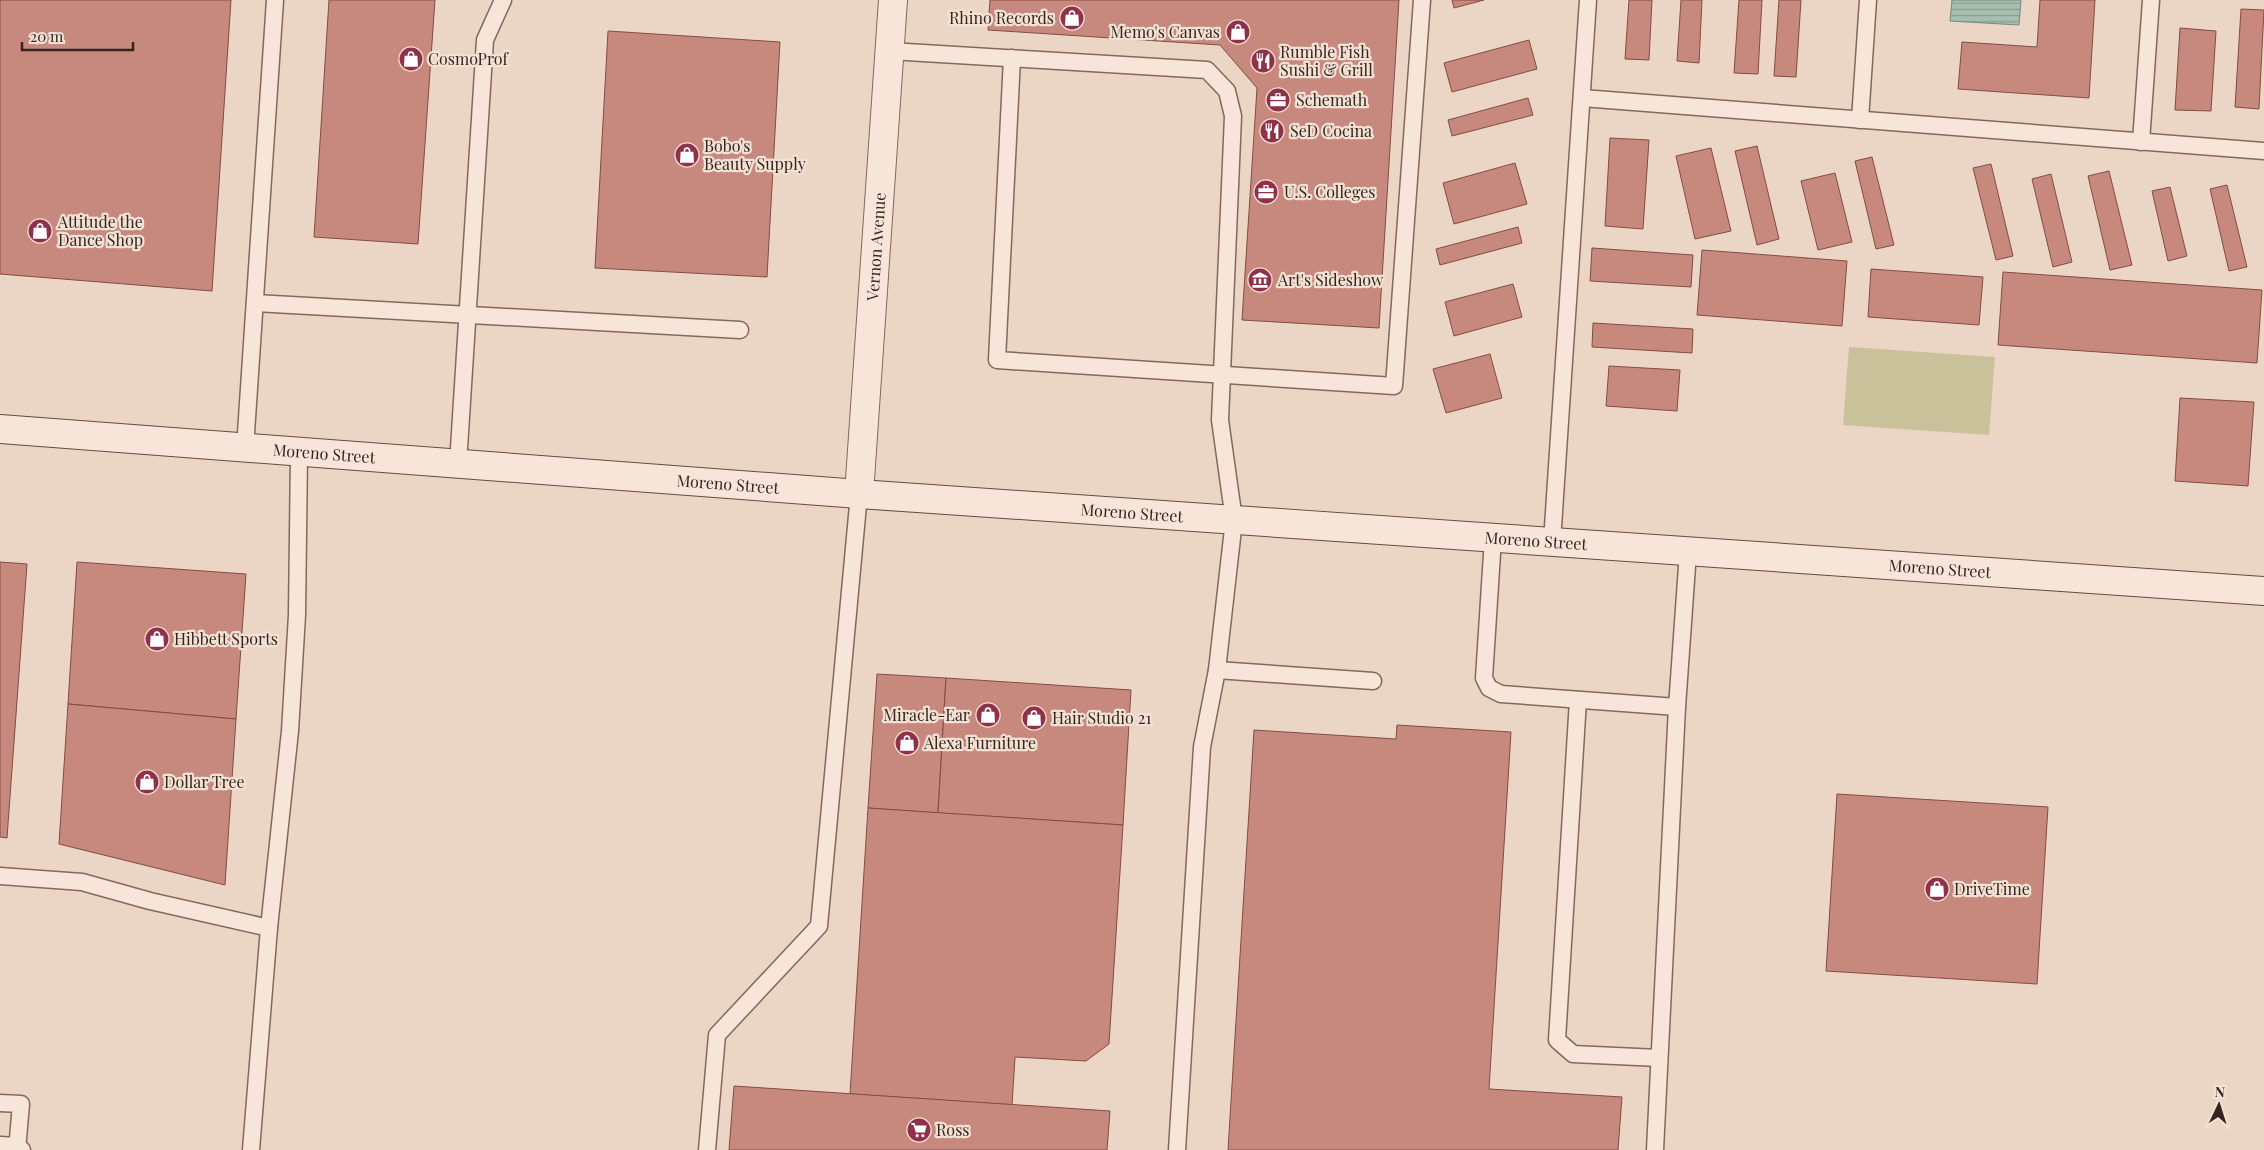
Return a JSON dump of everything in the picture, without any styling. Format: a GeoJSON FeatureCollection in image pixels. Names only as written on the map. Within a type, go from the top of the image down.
{"type":"FeatureCollection","features":[{"type":"Feature","properties":{"kind":"street","name":"Vernon Avenue"},"geometry":{"type":"LineString","coordinates":[[859,494],[893,0]]}},
{"type":"Feature","properties":{"kind":"street","name":"Moreno Street"},"geometry":{"type":"LineString","coordinates":[[0,429],[859,494],[2264,591]]}},
{"type":"Feature","properties":{"kind":"lane"},"geometry":{"type":"LineString","coordinates":[[245,448],[276,0]]}},
{"type":"Feature","properties":{"kind":"lane"},"geometry":{"type":"LineString","coordinates":[[458,464],[485,40],[503,0]]}},
{"type":"Feature","properties":{"kind":"lane"},"geometry":{"type":"LineString","coordinates":[[1012,58],[997,360],[1394,386],[1422,0]]}},
{"type":"Feature","properties":{"kind":"lane"},"geometry":{"type":"LineString","coordinates":[[1552,542],[1588,0]]}},
{"type":"Feature","properties":{"kind":"lane"},"geometry":{"type":"LineString","coordinates":[[1860,120],[1868,0]]}},
{"type":"Feature","properties":{"kind":"lane"},"geometry":{"type":"LineString","coordinates":[[2141,142],[2152,0]]}},
{"type":"Feature","properties":{"kind":"lane"},"geometry":{"type":"LineString","coordinates":[[890,50],[1208,70],[1227,91],[1233,116],[1220,420],[1234,520],[1218,670],[1202,747],[1177,1150]]}},
{"type":"Feature","properties":{"kind":"lane"},"geometry":{"type":"LineString","coordinates":[[1582,98],[2264,151]]}},
{"type":"Feature","properties":{"kind":"lane"},"geometry":{"type":"LineString","coordinates":[[255,303],[740,330]]}},
{"type":"Feature","properties":{"kind":"lane"},"geometry":{"type":"LineString","coordinates":[[251,1150],[269,928],[291,721],[297,615],[298,453]]}},
{"type":"Feature","properties":{"kind":"lane"},"geometry":{"type":"LineString","coordinates":[[707,1150],[717,1035],[819,926],[859,494]]}},
{"type":"Feature","properties":{"kind":"lane"},"geometry":{"type":"LineString","coordinates":[[1493,538],[1484,670],[1484,678],[1489,688],[1501,694],[1677,707]]}},
{"type":"Feature","properties":{"kind":"lane"},"geometry":{"type":"LineString","coordinates":[[1655,1150],[1677,707],[1688,552]]}},
{"type":"Feature","properties":{"kind":"lane"},"geometry":{"type":"LineString","coordinates":[[1218,670],[1373,681]]}},
{"type":"Feature","properties":{"kind":"lane"},"geometry":{"type":"LineString","coordinates":[[1578,700],[1557,1040],[1573,1054],[1659,1058]]}},
{"type":"Feature","properties":{"kind":"lane"},"geometry":{"type":"LineString","coordinates":[[0,876],[82,882],[150,901],[269,928]]}},
{"type":"Feature","properties":{"kind":"lane"},"geometry":{"type":"LineString","coordinates":[[0,1103],[21,1104],[18,1149],[0,1145]]}},
{"type":"Feature","properties":{"kind":"shaded area"},"geometry":{"type":"Polygon","coordinates":[[[1952,0],[2021,0],[2019,25],[1950,21],[1952,0]]]}},
{"type":"Feature","properties":{"kind":"shaded area"},"geometry":{"type":"Polygon","coordinates":[[[1849,347],[1995,357],[1989,435],[1843,425],[1849,347]]]}},
{"type":"Feature","properties":{"kind":"building"},"geometry":{"type":"Polygon","coordinates":[[[0,0],[231,0],[212,291],[0,274],[0,0]]]}},
{"type":"Feature","properties":{"kind":"building"},"geometry":{"type":"Polygon","coordinates":[[[329,0],[435,0],[418,244],[314,237],[329,0]]]}},
{"type":"Feature","properties":{"kind":"building"},"geometry":{"type":"Polygon","coordinates":[[[990,0],[1399,0],[1379,328],[1242,320],[1257,88],[1220,45],[988,30],[990,0]]]}},
{"type":"Feature","properties":{"kind":"building"},"geometry":{"type":"Polygon","coordinates":[[[1452,0],[1484,0],[1454,8],[1452,0]]]}},
{"type":"Feature","properties":{"kind":"building"},"geometry":{"type":"Polygon","coordinates":[[[1629,0],[1652,0],[1649,60],[1625,59],[1629,0]]]}},
{"type":"Feature","properties":{"kind":"building"},"geometry":{"type":"Polygon","coordinates":[[[1681,0],[1702,0],[1699,63],[1677,61],[1681,0]]]}},
{"type":"Feature","properties":{"kind":"building"},"geometry":{"type":"Polygon","coordinates":[[[1739,0],[1762,0],[1758,74],[1734,73],[1739,0]]]}},
{"type":"Feature","properties":{"kind":"building"},"geometry":{"type":"Polygon","coordinates":[[[1779,0],[1801,0],[1796,77],[1774,76],[1779,0]]]}},
{"type":"Feature","properties":{"kind":"building"},"geometry":{"type":"Polygon","coordinates":[[[2040,0],[2095,0],[2089,98],[1958,89],[1962,42],[2037,47],[2040,0]]]}},
{"type":"Feature","properties":{"kind":"building"},"geometry":{"type":"Polygon","coordinates":[[[2241,9],[2264,10],[2259,109],[2235,107],[2241,9]]]}},
{"type":"Feature","properties":{"kind":"building"},"geometry":{"type":"Polygon","coordinates":[[[2180,28],[2216,31],[2211,111],[2175,110],[2180,28]]]}},
{"type":"Feature","properties":{"kind":"building","name":"Bobo's Beauty Supply"},"geometry":{"type":"Polygon","coordinates":[[[608,31],[780,42],[767,277],[595,268],[608,31]]]}},
{"type":"Feature","properties":{"kind":"building"},"geometry":{"type":"Polygon","coordinates":[[[1529,40],[1537,69],[1452,92],[1444,63],[1529,40]]]}},
{"type":"Feature","properties":{"kind":"building"},"geometry":{"type":"Polygon","coordinates":[[[1528,98],[1533,115],[1452,136],[1448,120],[1528,98]]]}},
{"type":"Feature","properties":{"kind":"building"},"geometry":{"type":"Polygon","coordinates":[[[1610,138],[1649,140],[1643,229],[1605,226],[1610,138]]]}},
{"type":"Feature","properties":{"kind":"building"},"geometry":{"type":"Polygon","coordinates":[[[1757,146],[1779,239],[1757,245],[1735,151],[1757,146]]]}},
{"type":"Feature","properties":{"kind":"building"},"geometry":{"type":"Polygon","coordinates":[[[1711,148],[1731,231],[1695,239],[1676,156],[1711,148]]]}},
{"type":"Feature","properties":{"kind":"building"},"geometry":{"type":"Polygon","coordinates":[[[1872,157],[1894,245],[1876,249],[1855,161],[1872,157]]]}},
{"type":"Feature","properties":{"kind":"building"},"geometry":{"type":"Polygon","coordinates":[[[1515,163],[1527,204],[1454,224],[1443,183],[1515,163]]]}},
{"type":"Feature","properties":{"kind":"building"},"geometry":{"type":"Polygon","coordinates":[[[1991,164],[2013,256],[1996,260],[1973,168],[1991,164]]]}},
{"type":"Feature","properties":{"kind":"building"},"geometry":{"type":"Polygon","coordinates":[[[2109,171],[2132,265],[2110,270],[2088,176],[2109,171]]]}},
{"type":"Feature","properties":{"kind":"building"},"geometry":{"type":"Polygon","coordinates":[[[1835,173],[1852,242],[1818,250],[1801,181],[1835,173]]]}},
{"type":"Feature","properties":{"kind":"building"},"geometry":{"type":"Polygon","coordinates":[[[2051,174],[2072,262],[2053,267],[2032,179],[2051,174]]]}},
{"type":"Feature","properties":{"kind":"building"},"geometry":{"type":"Polygon","coordinates":[[[2227,185],[2247,267],[2229,271],[2210,189],[2227,185]]]}},
{"type":"Feature","properties":{"kind":"building"},"geometry":{"type":"Polygon","coordinates":[[[2170,187],[2187,256],[2168,261],[2152,191],[2170,187]]]}},
{"type":"Feature","properties":{"kind":"building"},"geometry":{"type":"Polygon","coordinates":[[[1518,227],[1522,243],[1440,265],[1436,249],[1518,227]]]}},
{"type":"Feature","properties":{"kind":"building"},"geometry":{"type":"Polygon","coordinates":[[[1592,248],[1693,255],[1691,287],[1590,281],[1592,248]]]}},
{"type":"Feature","properties":{"kind":"building"},"geometry":{"type":"Polygon","coordinates":[[[1702,250],[1847,261],[1842,326],[1697,315],[1702,250]]]}},
{"type":"Feature","properties":{"kind":"building"},"geometry":{"type":"Polygon","coordinates":[[[1871,269],[1983,277],[1979,325],[1868,317],[1871,269]]]}},
{"type":"Feature","properties":{"kind":"building"},"geometry":{"type":"Polygon","coordinates":[[[2003,272],[2262,290],[2257,363],[1998,345],[2003,272]]]}},
{"type":"Feature","properties":{"kind":"building"},"geometry":{"type":"Polygon","coordinates":[[[1513,284],[1522,317],[1454,336],[1445,302],[1513,284]]]}},
{"type":"Feature","properties":{"kind":"building"},"geometry":{"type":"Polygon","coordinates":[[[1593,323],[1693,329],[1692,353],[1592,347],[1593,323]]]}},
{"type":"Feature","properties":{"kind":"building"},"geometry":{"type":"Polygon","coordinates":[[[1490,354],[1502,398],[1446,413],[1433,369],[1490,354]]]}},
{"type":"Feature","properties":{"kind":"building"},"geometry":{"type":"Polygon","coordinates":[[[1609,366],[1680,370],[1677,411],[1606,406],[1609,366]]]}},
{"type":"Feature","properties":{"kind":"building"},"geometry":{"type":"Polygon","coordinates":[[[2180,398],[2254,402],[2248,486],[2175,481],[2180,398]]]}},
{"type":"Feature","properties":{"kind":"building"},"geometry":{"type":"Polygon","coordinates":[[[0,562],[27,564],[7,838],[0,837],[0,562]]]}},
{"type":"Feature","properties":{"kind":"building","name":"Hibbett Sports"},"geometry":{"type":"Polygon","coordinates":[[[77,562],[246,574],[236,719],[68,704],[77,562]]]}},
{"type":"Feature","properties":{"kind":"building","name":"Alexa Furniture"},"geometry":{"type":"Polygon","coordinates":[[[877,674],[946,678],[938,813],[868,808],[877,674]]]}},
{"type":"Feature","properties":{"kind":"building"},"geometry":{"type":"Polygon","coordinates":[[[946,678],[1131,690],[1123,825],[938,813],[946,678]]]}},
{"type":"Feature","properties":{"kind":"building","name":"Dollar Tree"},"geometry":{"type":"Polygon","coordinates":[[[68,704],[236,719],[225,885],[59,844],[68,704]]]}},
{"type":"Feature","properties":{"kind":"building"},"geometry":{"type":"Polygon","coordinates":[[[1397,725],[1511,732],[1489,1089],[1622,1097],[1618,1150],[1228,1150],[1254,730],[1396,739],[1397,725]]]}},
{"type":"Feature","properties":{"kind":"building","name":"DriveTime"},"geometry":{"type":"Polygon","coordinates":[[[1837,794],[2048,807],[2037,984],[1826,971],[1837,794]]]}},
{"type":"Feature","properties":{"kind":"building"},"geometry":{"type":"Polygon","coordinates":[[[868,808],[1123,825],[1109,1044],[1086,1061],[1015,1057],[1012,1105],[850,1094],[868,808]]]}},
{"type":"Feature","properties":{"kind":"building","name":"Ross"},"geometry":{"type":"Polygon","coordinates":[[[734,1086],[1110,1111],[1107,1150],[729,1150],[734,1086]]]}},
{"type":"Feature","properties":{"kind":"place","name":"Rhino Records"},"geometry":{"type":"Point","coordinates":[1072,18]}},
{"type":"Feature","properties":{"kind":"place","name":"Memo's Canvas"},"geometry":{"type":"Point","coordinates":[1238,32]}},
{"type":"Feature","properties":{"kind":"place","name":"CosmoProf"},"geometry":{"type":"Point","coordinates":[411,59]}},
{"type":"Feature","properties":{"kind":"place","name":"Rumble Fish Sushi & Grill"},"geometry":{"type":"Point","coordinates":[1263,61]}},
{"type":"Feature","properties":{"kind":"place","name":"Schemath"},"geometry":{"type":"Point","coordinates":[1278,100]}},
{"type":"Feature","properties":{"kind":"place","name":"SeD Cocina"},"geometry":{"type":"Point","coordinates":[1272,131]}},
{"type":"Feature","properties":{"kind":"place","name":"Bobo's Beauty Supply"},"geometry":{"type":"Point","coordinates":[687,155]}},
{"type":"Feature","properties":{"kind":"place","name":"U.S. Colleges"},"geometry":{"type":"Point","coordinates":[1266,192]}},
{"type":"Feature","properties":{"kind":"place","name":"Attitude the Dance Shop"},"geometry":{"type":"Point","coordinates":[40,231]}},
{"type":"Feature","properties":{"kind":"place","name":"Art's Sideshow"},"geometry":{"type":"Point","coordinates":[1260,280]}},
{"type":"Feature","properties":{"kind":"place","name":"Hibbett Sports"},"geometry":{"type":"Point","coordinates":[157,639]}},
{"type":"Feature","properties":{"kind":"place","name":"Miracle-Ear"},"geometry":{"type":"Point","coordinates":[988,715]}},
{"type":"Feature","properties":{"kind":"place","name":"Hair Studio 21"},"geometry":{"type":"Point","coordinates":[1034,718]}},
{"type":"Feature","properties":{"kind":"place","name":"Alexa Furniture"},"geometry":{"type":"Point","coordinates":[907,743]}},
{"type":"Feature","properties":{"kind":"place","name":"Dollar Tree"},"geometry":{"type":"Point","coordinates":[147,782]}},
{"type":"Feature","properties":{"kind":"place","name":"DriveTime"},"geometry":{"type":"Point","coordinates":[1937,889]}},
{"type":"Feature","properties":{"kind":"place","name":"Ross"},"geometry":{"type":"Point","coordinates":[919,1130]}}]}
